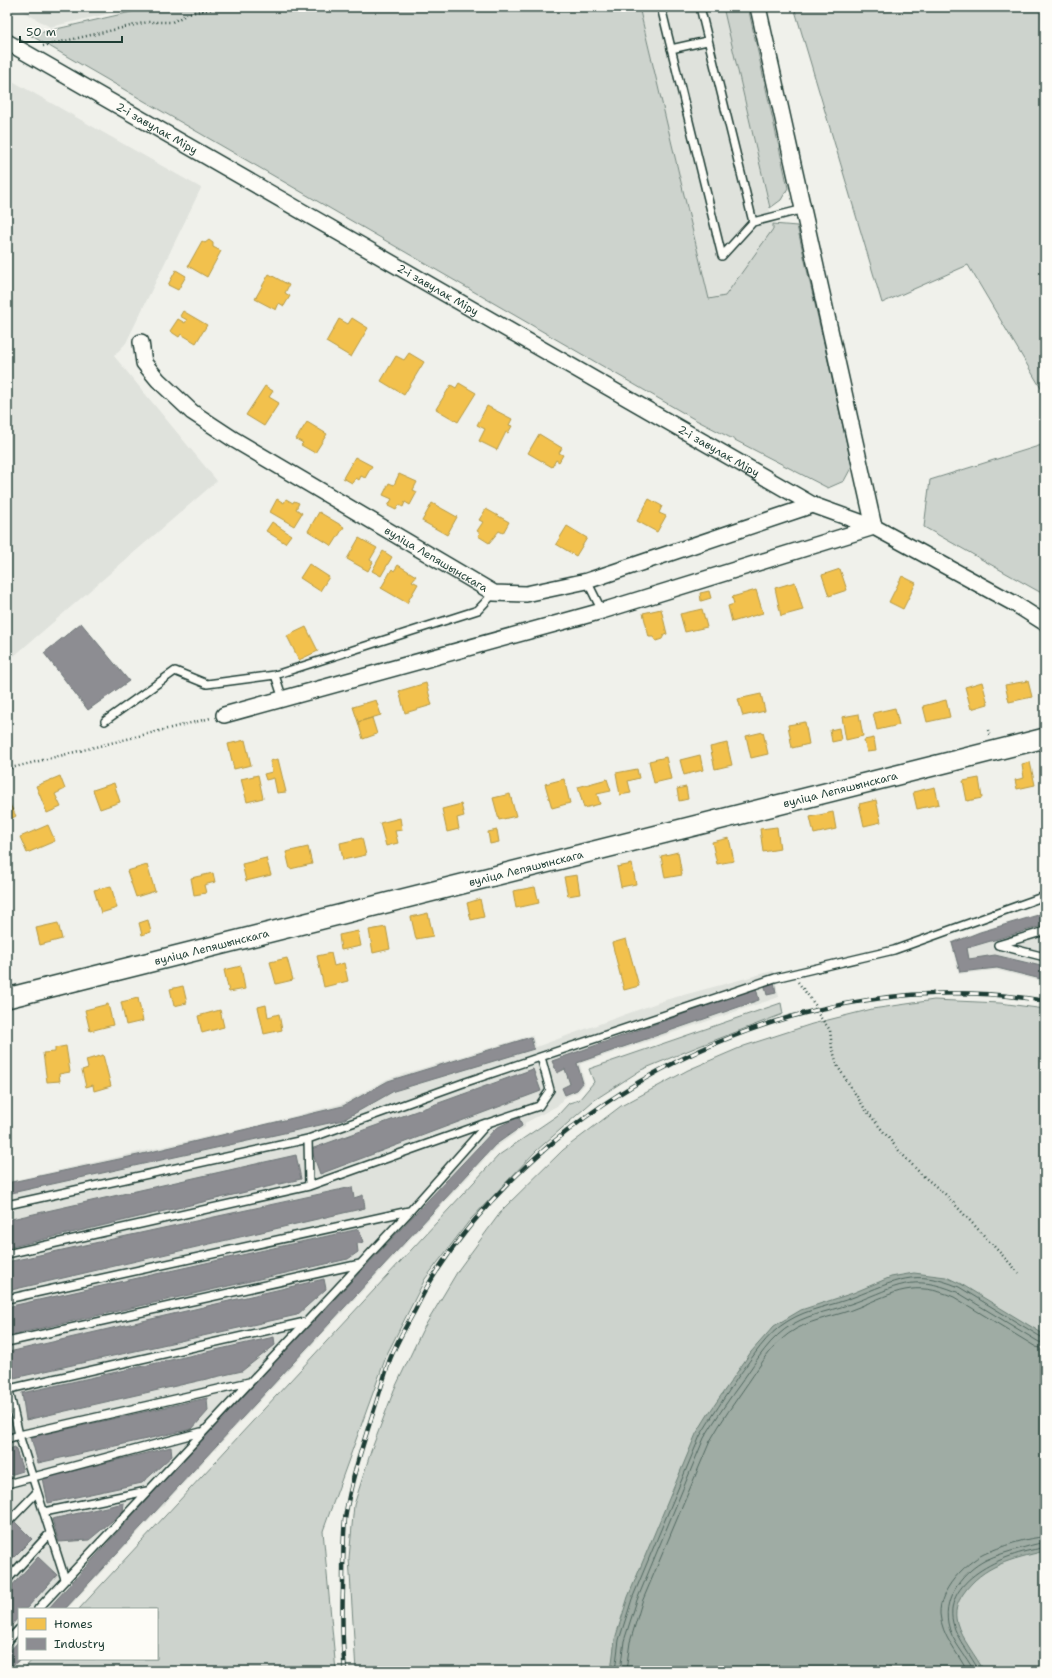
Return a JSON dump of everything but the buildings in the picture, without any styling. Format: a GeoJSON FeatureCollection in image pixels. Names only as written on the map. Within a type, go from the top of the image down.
{"type":"FeatureCollection","features":[{"type":"Feature","properties":{"kind":"street"},"geometry":{"type":"LineString","coordinates":[[224,716],[602,611],[874,527],[758,7]]}},
{"type":"Feature","properties":{"kind":"street","name":"2-і завулак Міру"},"geometry":{"type":"LineString","coordinates":[[7,42],[813,505],[874,527],[1015,604],[1045,623]]}},
{"type":"Feature","properties":{"kind":"street","name":"вуліца Лепяшынскага"},"geometry":{"type":"LineString","coordinates":[[140,342],[144,363],[158,380],[192,412],[233,439],[494,592],[526,594],[587,581],[813,505]]}},
{"type":"Feature","properties":{"kind":"street","name":"вуліца Лепяшынскага"},"geometry":{"type":"LineString","coordinates":[[7,998],[1045,738]]}},
{"type":"Feature","properties":{"kind":"lane"},"geometry":{"type":"LineString","coordinates":[[661,7],[722,256],[753,222],[804,209]]}},
{"type":"Feature","properties":{"kind":"lane"},"geometry":{"type":"LineString","coordinates":[[700,7],[707,41],[753,222]]}},
{"type":"Feature","properties":{"kind":"lane"},"geometry":{"type":"LineString","coordinates":[[671,50],[707,41]]}},
{"type":"Feature","properties":{"kind":"lane"},"geometry":{"type":"LineString","coordinates":[[587,581],[602,611]]}},
{"type":"Feature","properties":{"kind":"lane"},"geometry":{"type":"LineString","coordinates":[[105,721],[175,672],[207,684],[275,675],[478,610],[494,592]]}},
{"type":"Feature","properties":{"kind":"lane"},"geometry":{"type":"LineString","coordinates":[[275,675],[283,700]]}},
{"type":"Feature","properties":{"kind":"lane"},"geometry":{"type":"LineString","coordinates":[[7,1205],[308,1140],[541,1057],[775,978],[894,950],[1045,896]]}},
{"type":"Feature","properties":{"kind":"lane"},"geometry":{"type":"LineString","coordinates":[[1045,931],[998,946],[1045,957]]}},
{"type":"Feature","properties":{"kind":"lane"},"geometry":{"type":"LineString","coordinates":[[7,1254],[309,1186],[539,1106],[550,1090],[541,1057]]}},
{"type":"Feature","properties":{"kind":"lane"},"geometry":{"type":"LineString","coordinates":[[39,1608],[201,1432],[410,1211],[488,1123]]}},
{"type":"Feature","properties":{"kind":"lane"},"geometry":{"type":"LineString","coordinates":[[308,1140],[309,1186]]}},
{"type":"Feature","properties":{"kind":"lane"},"geometry":{"type":"LineString","coordinates":[[7,1299],[410,1211]]}},
{"type":"Feature","properties":{"kind":"lane"},"geometry":{"type":"LineString","coordinates":[[7,1342],[360,1264]]}},
{"type":"Feature","properties":{"kind":"lane"},"geometry":{"type":"LineString","coordinates":[[65,1579],[19,1435],[8,1386],[305,1322]]}},
{"type":"Feature","properties":{"kind":"lane"},"geometry":{"type":"LineString","coordinates":[[7,1439],[249,1382]]}},
{"type":"Feature","properties":{"kind":"lane"},"geometry":{"type":"LineString","coordinates":[[7,1484],[201,1432]]}},
{"type":"Feature","properties":{"kind":"lane"},"geometry":{"type":"LineString","coordinates":[[44,1512],[147,1491]]}},
{"type":"Feature","properties":{"kind":"lane"},"geometry":{"type":"LineString","coordinates":[[7,1523],[37,1492]]}},
{"type":"Feature","properties":{"kind":"lane"},"geometry":{"type":"LineString","coordinates":[[7,1580],[50,1533]]}},
{"type":"Feature","properties":{"kind":"lane"},"geometry":{"type":"LineString","coordinates":[[7,1642],[18,1630]]}},
{"type":"Feature","properties":{"kind":"path"},"geometry":{"type":"LineString","coordinates":[[23,51],[148,22],[172,22],[190,13],[224,7]]}},
{"type":"Feature","properties":{"kind":"path"},"geometry":{"type":"LineString","coordinates":[[7,769],[224,716]]}},
{"type":"Feature","properties":{"kind":"path"},"geometry":{"type":"LineString","coordinates":[[792,974],[816,1006],[816,1010],[830,1030],[832,1048],[838,1067],[865,1108],[900,1152],[922,1175],[945,1194],[1019,1273]]}},
{"type":"Feature","properties":{"kind":"shaded area"},"geometry":{"type":"Polygon","coordinates":[[[15,7],[138,7],[50,27],[15,7]]]}},
{"type":"Feature","properties":{"kind":"shaded area"},"geometry":{"type":"Polygon","coordinates":[[[153,7],[639,7],[709,299],[725,296],[773,229],[773,224],[797,226],[852,466],[844,481],[828,488],[694,419],[30,35],[153,7]]]}},
{"type":"Feature","properties":{"kind":"shaded area"},"geometry":{"type":"Polygon","coordinates":[[[639,7],[723,7],[774,229],[725,296],[709,299],[639,7]]]}},
{"type":"Feature","properties":{"kind":"shaded area"},"geometry":{"type":"Polygon","coordinates":[[[723,7],[748,7],[788,188],[781,200],[770,208],[723,7]]]}},
{"type":"Feature","properties":{"kind":"shaded area"},"geometry":{"type":"Polygon","coordinates":[[[794,7],[1045,7],[1045,395],[968,265],[882,303],[794,7]]]}},
{"type":"Feature","properties":{"kind":"shaded area"},"geometry":{"type":"Polygon","coordinates":[[[7,78],[201,188],[126,343],[114,356],[217,481],[7,662],[7,78]]]}},
{"type":"Feature","properties":{"kind":"shaded area"},"geometry":{"type":"Polygon","coordinates":[[[1045,444],[1045,595],[924,527],[930,480],[1045,444]]]}},
{"type":"Feature","properties":{"kind":"shaded area"},"geometry":{"type":"Polygon","coordinates":[[[1045,912],[1045,982],[996,970],[959,974],[951,942],[980,931],[1045,912]]]}},
{"type":"Feature","properties":{"kind":"shaded area"},"geometry":{"type":"Polygon","coordinates":[[[773,971],[779,997],[580,1064],[585,1084],[578,1092],[564,1098],[557,1106],[525,1123],[525,1127],[495,1148],[68,1608],[18,1608],[18,1660],[20,1660],[10,1671],[7,1671],[7,1182],[268,1123],[344,1103],[387,1079],[532,1035],[536,1047],[665,1000],[773,971]]]}},
{"type":"Feature","properties":{"kind":"shaded area"},"geometry":{"type":"Polygon","coordinates":[[[934,1000],[1000,1003],[1045,1009],[1045,1671],[356,1671],[349,1558],[354,1505],[371,1451],[394,1390],[422,1331],[459,1269],[503,1209],[563,1150],[621,1106],[688,1070],[744,1046],[812,1024],[872,1009],[934,1000]]]}},
{"type":"Feature","properties":{"kind":"shaded area"},"geometry":{"type":"Polygon","coordinates":[[[781,1003],[783,1014],[641,1070],[593,1101],[536,1151],[470,1220],[425,1279],[387,1354],[323,1531],[336,1671],[22,1671],[32,1660],[158,1660],[158,1608],[80,1608],[499,1155],[558,1115],[569,1103],[579,1100],[594,1082],[589,1069],[781,1003]]]}},
{"type":"Feature","properties":{"kind":"water"},"geometry":{"type":"Polygon","coordinates":[[[914,1273],[946,1277],[961,1284],[1045,1335],[1045,1551],[1010,1560],[989,1570],[971,1584],[959,1601],[956,1615],[959,1629],[984,1671],[611,1671],[615,1639],[628,1597],[696,1434],[751,1352],[774,1326],[801,1310],[853,1293],[891,1277],[914,1273]]]}},
{"type":"Feature","properties":{"kind":"railway"},"geometry":{"type":"LineString","coordinates":[[345,1671],[342,1618],[345,1519],[356,1467],[391,1356],[433,1277],[486,1207],[549,1146],[621,1093],[700,1050],[783,1019],[870,1000],[958,993],[1045,1001]]}}]}
